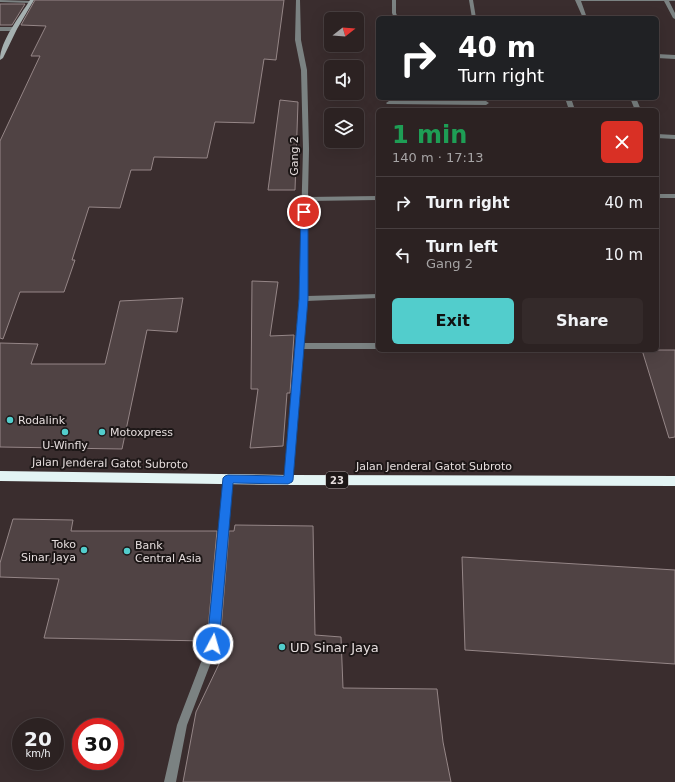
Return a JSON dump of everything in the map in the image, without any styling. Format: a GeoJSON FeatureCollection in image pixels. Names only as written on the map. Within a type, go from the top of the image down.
{"type":"FeatureCollection","features":[{"type":"Feature","properties":{"kind":"highway","name":"Jalan Jenderal Gatot Subroto"},"geometry":{"type":"LineString","coordinates":[[0,476],[288,480],[675,481]]}},
{"type":"Feature","properties":{"kind":"main road"},"geometry":{"type":"LineString","coordinates":[[0,58],[14,29],[32,1]]}},
{"type":"Feature","properties":{"kind":"street","name":"Gang 2"},"geometry":{"type":"LineString","coordinates":[[288,480],[303,299],[306,150],[305,87],[304,70],[298,40],[298,0]]}},
{"type":"Feature","properties":{"kind":"street"},"geometry":{"type":"LineString","coordinates":[[394,0],[395,16]]}},
{"type":"Feature","properties":{"kind":"street"},"geometry":{"type":"LineString","coordinates":[[471,0],[474,16]]}},
{"type":"Feature","properties":{"kind":"street"},"geometry":{"type":"LineString","coordinates":[[584,16],[577,0],[675,0]]}},
{"type":"Feature","properties":{"kind":"street"},"geometry":{"type":"LineString","coordinates":[[666,0],[675,18]]}},
{"type":"Feature","properties":{"kind":"street"},"geometry":{"type":"LineString","coordinates":[[0,1],[32,1]]}},
{"type":"Feature","properties":{"kind":"street"},"geometry":{"type":"LineString","coordinates":[[0,29],[14,29]]}},
{"type":"Feature","properties":{"kind":"street"},"geometry":{"type":"LineString","coordinates":[[659,56],[675,57]]}},
{"type":"Feature","properties":{"kind":"street"},"geometry":{"type":"LineString","coordinates":[[391,100],[486,100]]}},
{"type":"Feature","properties":{"kind":"street"},"geometry":{"type":"LineString","coordinates":[[659,136],[675,137]]}},
{"type":"Feature","properties":{"kind":"street"},"geometry":{"type":"LineString","coordinates":[[659,196],[675,196]]}},
{"type":"Feature","properties":{"kind":"street"},"geometry":{"type":"LineString","coordinates":[[305,199],[376,198]]}},
{"type":"Feature","properties":{"kind":"street"},"geometry":{"type":"LineString","coordinates":[[303,299],[376,296]]}},
{"type":"Feature","properties":{"kind":"street"},"geometry":{"type":"LineString","coordinates":[[300,346],[376,346]]}},
{"type":"Feature","properties":{"kind":"street"},"geometry":{"type":"LineString","coordinates":[[170,782],[182,725],[213,644],[228,478]]}},
{"type":"Feature","properties":{"kind":"building"},"geometry":{"type":"Polygon","coordinates":[[[35,0],[284,0],[276,60],[264,59],[254,123],[215,122],[207,158],[154,157],[151,170],[131,170],[120,208],[89,207],[72,260],[75,260],[64,292],[20,292],[3,339],[0,338],[0,141],[40,56],[31,56],[46,26],[21,25],[35,0]]]}},
{"type":"Feature","properties":{"kind":"building"},"geometry":{"type":"Polygon","coordinates":[[[0,4],[25,4],[12,25],[0,25],[0,4]]]}},
{"type":"Feature","properties":{"kind":"building"},"geometry":{"type":"Polygon","coordinates":[[[280,100],[298,102],[295,190],[268,190],[280,100]]]}},
{"type":"Feature","properties":{"kind":"building"},"geometry":{"type":"Polygon","coordinates":[[[252,281],[278,282],[270,336],[294,335],[290,393],[287,393],[283,446],[250,448],[258,389],[251,389],[252,281]]]}},
{"type":"Feature","properties":{"kind":"building"},"geometry":{"type":"Polygon","coordinates":[[[183,298],[177,332],[147,330],[122,449],[0,447],[0,343],[38,344],[31,364],[105,364],[120,301],[183,298]]]}},
{"type":"Feature","properties":{"kind":"building"},"geometry":{"type":"Polygon","coordinates":[[[675,350],[675,437],[669,438],[643,352],[675,350]]]}},
{"type":"Feature","properties":{"kind":"building"},"geometry":{"type":"Polygon","coordinates":[[[13,519],[73,520],[71,531],[217,531],[207,641],[44,638],[59,579],[0,577],[0,563],[13,519]]]}},
{"type":"Feature","properties":{"kind":"building","name":"UD Sinar Jaya"},"geometry":{"type":"Polygon","coordinates":[[[235,525],[313,526],[315,635],[341,637],[343,688],[437,689],[443,742],[451,782],[183,782],[196,712],[230,641],[220,641],[229,531],[234,531],[235,525]]]}},
{"type":"Feature","properties":{"kind":"building"},"geometry":{"type":"Polygon","coordinates":[[[462,557],[675,570],[675,664],[465,650],[462,557]]]}},
{"type":"Feature","properties":{"kind":"place","name":"Rodalink"},"geometry":{"type":"Point","coordinates":[10,420]}},
{"type":"Feature","properties":{"kind":"place","name":"U-Winfly"},"geometry":{"type":"Point","coordinates":[65,432]}},
{"type":"Feature","properties":{"kind":"place","name":"Motoxpress"},"geometry":{"type":"Point","coordinates":[102,432]}},
{"type":"Feature","properties":{"kind":"place","name":"Toko Sinar Jaya"},"geometry":{"type":"Point","coordinates":[84,550]}},
{"type":"Feature","properties":{"kind":"place","name":"Bank Central Asia"},"geometry":{"type":"Point","coordinates":[127,551]}},
{"type":"Feature","properties":{"kind":"place","name":"UD Sinar Jaya"},"geometry":{"type":"Point","coordinates":[282,647]}},
{"type":"Feature","properties":{"kind":"route"},"geometry":{"type":"LineString","coordinates":[[213,644],[228,478],[288,480],[303,299],[302,280],[304,212]]}}]}
